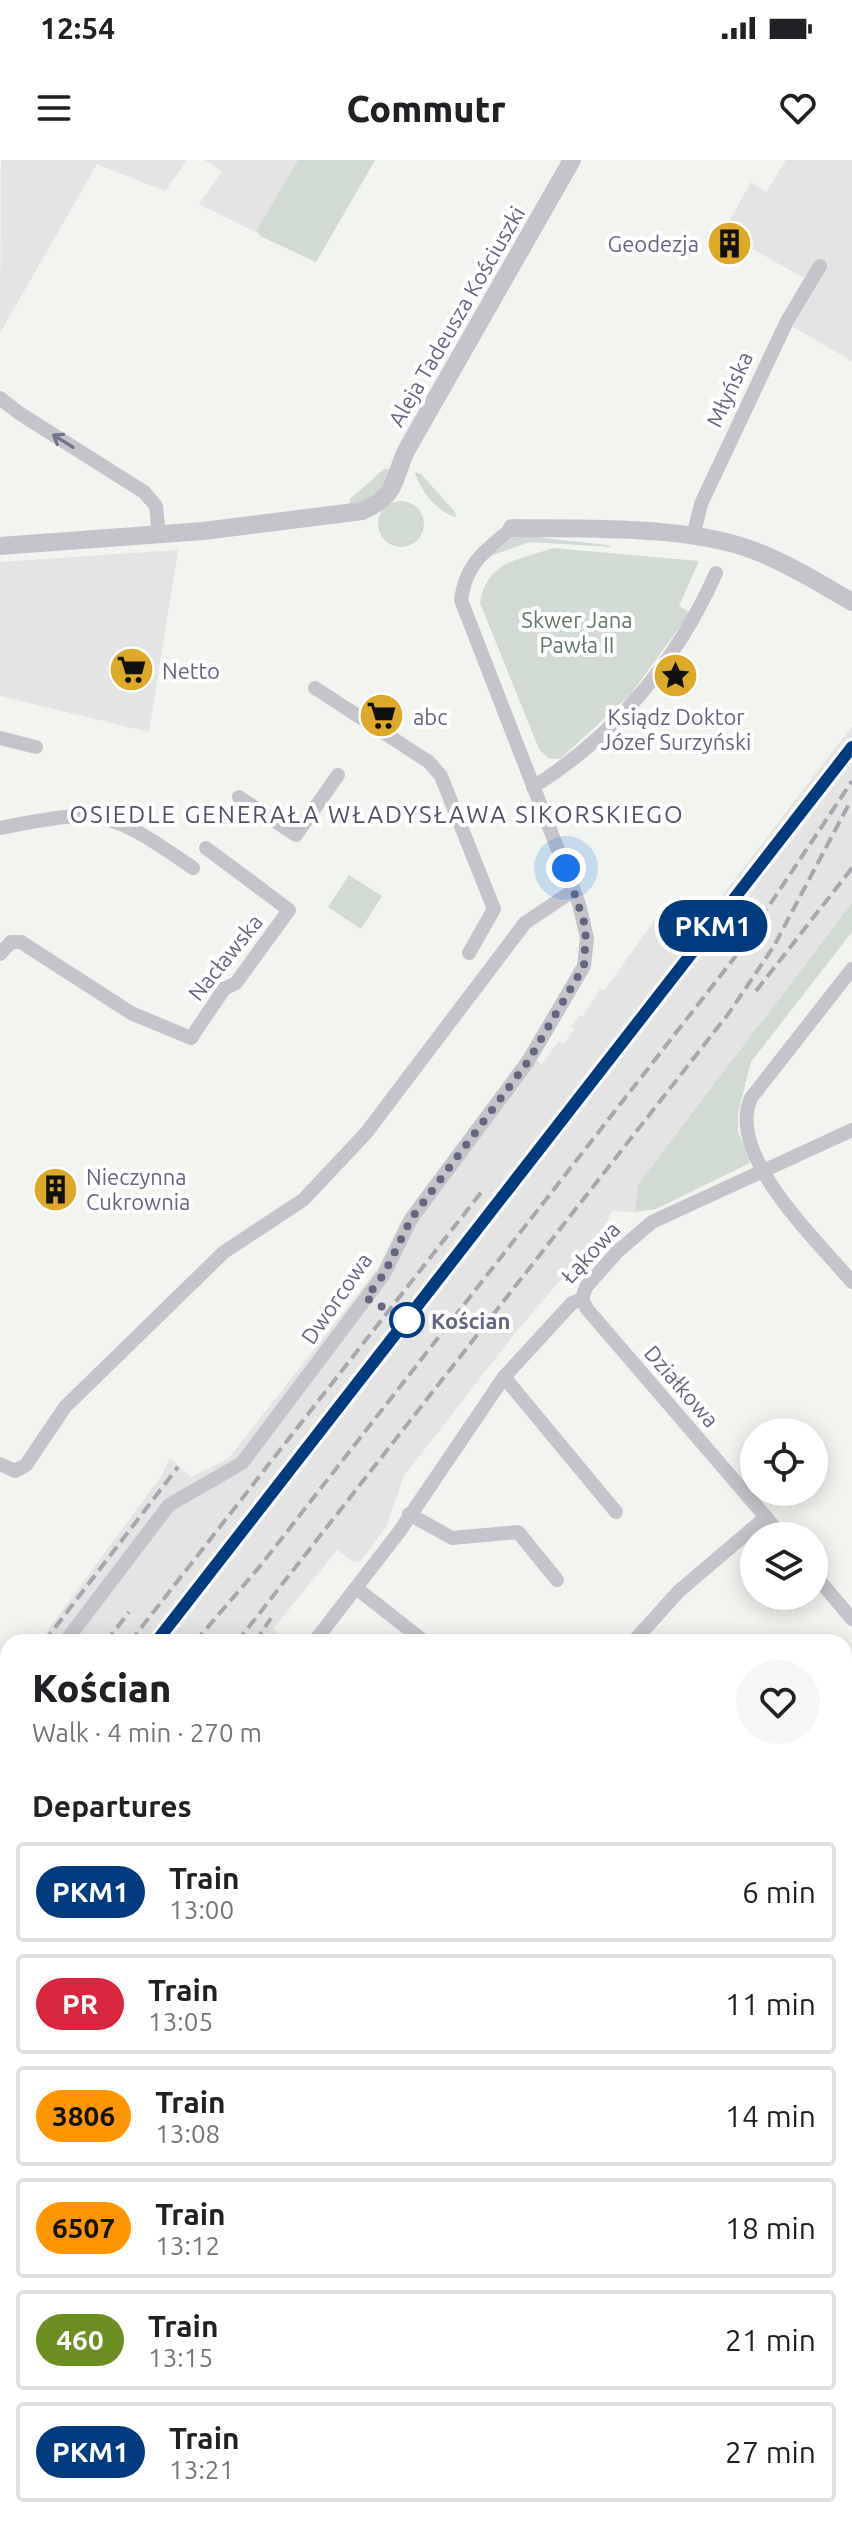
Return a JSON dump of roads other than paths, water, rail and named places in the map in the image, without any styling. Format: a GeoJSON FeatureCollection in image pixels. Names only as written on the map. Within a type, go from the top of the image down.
{"type":"FeatureCollection","features":[{"type":"Feature","properties":{"kind":"street","name":"Aleja Tadeusza Kościuszki"},"geometry":{"type":"LineString","coordinates":[[159,535],[305,520],[362,511],[384,501],[406,451],[572,160]]}},
{"type":"Feature","properties":{"kind":"street","name":"Młyńska"},"geometry":{"type":"LineString","coordinates":[[693,537],[701,504],[780,335],[820,266]]}},
{"type":"Feature","properties":{"kind":"street"},"geometry":{"type":"LineString","coordinates":[[0,398],[144,492],[156,506],[159,535],[0,546]]}},
{"type":"Feature","properties":{"kind":"street"},"geometry":{"type":"LineString","coordinates":[[512,528],[693,537],[755,550],[852,602]]}},
{"type":"Feature","properties":{"kind":"street","name":"Dworcowa"},"geometry":{"type":"LineString","coordinates":[[71,1634],[169,1505],[242,1463],[384,1274],[411,1219],[527,1063],[584,966],[586,928],[574,890],[461,600],[464,577],[471,566],[512,528]]}},
{"type":"Feature","properties":{"kind":"street"},"geometry":{"type":"LineString","coordinates":[[533,787],[585,751],[634,702],[689,629],[716,573]]}},
{"type":"Feature","properties":{"kind":"street"},"geometry":{"type":"LineString","coordinates":[[315,688],[429,762],[441,776],[494,909],[469,953]]}},
{"type":"Feature","properties":{"kind":"street"},"geometry":{"type":"LineString","coordinates":[[0,738],[36,747]]}},
{"type":"Feature","properties":{"kind":"street"},"geometry":{"type":"LineString","coordinates":[[239,797],[296,835],[338,775]]}},
{"type":"Feature","properties":{"kind":"street"},"geometry":{"type":"LineString","coordinates":[[0,828],[68,814],[108,818],[143,834],[193,868]]}},
{"type":"Feature","properties":{"kind":"street","name":"Nacławska"},"geometry":{"type":"LineString","coordinates":[[0,954],[11,942],[21,942],[131,1013],[191,1038],[224,989],[236,983],[289,910],[206,848]]}},
{"type":"Feature","properties":{"kind":"street"},"geometry":{"type":"LineString","coordinates":[[0,1464],[15,1471],[26,1465],[65,1407],[213,1263],[303,1200],[366,1133],[525,923],[574,890]]}},
{"type":"Feature","properties":{"kind":"street"},"geometry":{"type":"LineString","coordinates":[[852,969],[748,1106],[744,1122],[747,1138],[773,1188],[852,1282]]}},
{"type":"Feature","properties":{"kind":"street","name":"Łąkowa"},"geometry":{"type":"LineString","coordinates":[[320,1634],[409,1514],[504,1377],[572,1303],[582,1299],[586,1287],[617,1252],[652,1222],[852,1130]]}},
{"type":"Feature","properties":{"kind":"street","name":"Działkowa"},"geometry":{"type":"LineString","coordinates":[[582,1299],[587,1309],[770,1522]]}},
{"type":"Feature","properties":{"kind":"street"},"geometry":{"type":"LineString","coordinates":[[504,1377],[616,1512]]}},
{"type":"Feature","properties":{"kind":"street"},"geometry":{"type":"LineString","coordinates":[[409,1514],[452,1538],[518,1532],[557,1580]]}},
{"type":"Feature","properties":{"kind":"street"},"geometry":{"type":"LineString","coordinates":[[640,1634],[679,1591],[766,1517]]}},
{"type":"Feature","properties":{"kind":"street"},"geometry":{"type":"LineString","coordinates":[[356,1588],[415,1634]]}},
{"type":"Feature","properties":{"kind":"street"},"geometry":{"type":"LineString","coordinates":[[828,1591],[852,1619]]}},
{"type":"Feature","properties":{"kind":"railway"},"geometry":{"type":"LineString","coordinates":[[162,1634],[852,747]]}},
{"type":"Feature","properties":{"kind":"railway"},"geometry":{"type":"LineString","coordinates":[[202,1634],[261,1565],[735,957],[852,781]]}},
{"type":"Feature","properties":{"kind":"railway"},"geometry":{"type":"LineString","coordinates":[[243,1634],[729,1013],[774,946],[850,802]]}},
{"type":"Feature","properties":{"kind":"railway"},"geometry":{"type":"LineString","coordinates":[[756,991],[852,868]]}},
{"type":"Feature","properties":{"kind":"railway"},"geometry":{"type":"LineString","coordinates":[[136,1634],[483,1190]]}},
{"type":"Feature","properties":{"kind":"railway"},"geometry":{"type":"LineString","coordinates":[[50,1634],[178,1467]]}},
{"type":"Feature","properties":{"kind":"railway"},"geometry":{"type":"LineString","coordinates":[[112,1634],[129,1612]]}},
{"type":"Feature","properties":{"kind":"railway"},"geometry":{"type":"LineString","coordinates":[[260,1634],[271,1618]]}},
{"type":"Feature","properties":{"kind":"train","name":"PKM1"},"geometry":{"type":"LineString","coordinates":[[162,1634],[852,747]]}},
{"type":"Feature","properties":{"kind":"place","name":"Geodezja"},"geometry":{"type":"Point","coordinates":[730,243]}},
{"type":"Feature","properties":{"kind":"place","name":"Netto"},"geometry":{"type":"Point","coordinates":[131,670]}},
{"type":"Feature","properties":{"kind":"place","name":"Ksiądz Doktor Józef Surzyński"},"geometry":{"type":"Point","coordinates":[676,675]}},
{"type":"Feature","properties":{"kind":"place","name":"abc"},"geometry":{"type":"Point","coordinates":[382,716]}},
{"type":"Feature","properties":{"kind":"place","name":"Nieczynna Cukrownia"},"geometry":{"type":"Point","coordinates":[55,1189]}},
{"type":"Feature","properties":{"kind":"place","name":"Kościan"},"geometry":{"type":"Point","coordinates":[407,1320]}},
{"type":"Feature","properties":{"kind":"district","name":"OSIEDLE GENERAŁA WŁADYSŁAWA SIKORSKIEGO"},"geometry":{"type":"Point","coordinates":[377,814]}},
{"type":"Feature","properties":{"kind":"park label","name":"Skwer Jana Pawła II"},"geometry":{"type":"Point","coordinates":[577,632]}}]}
